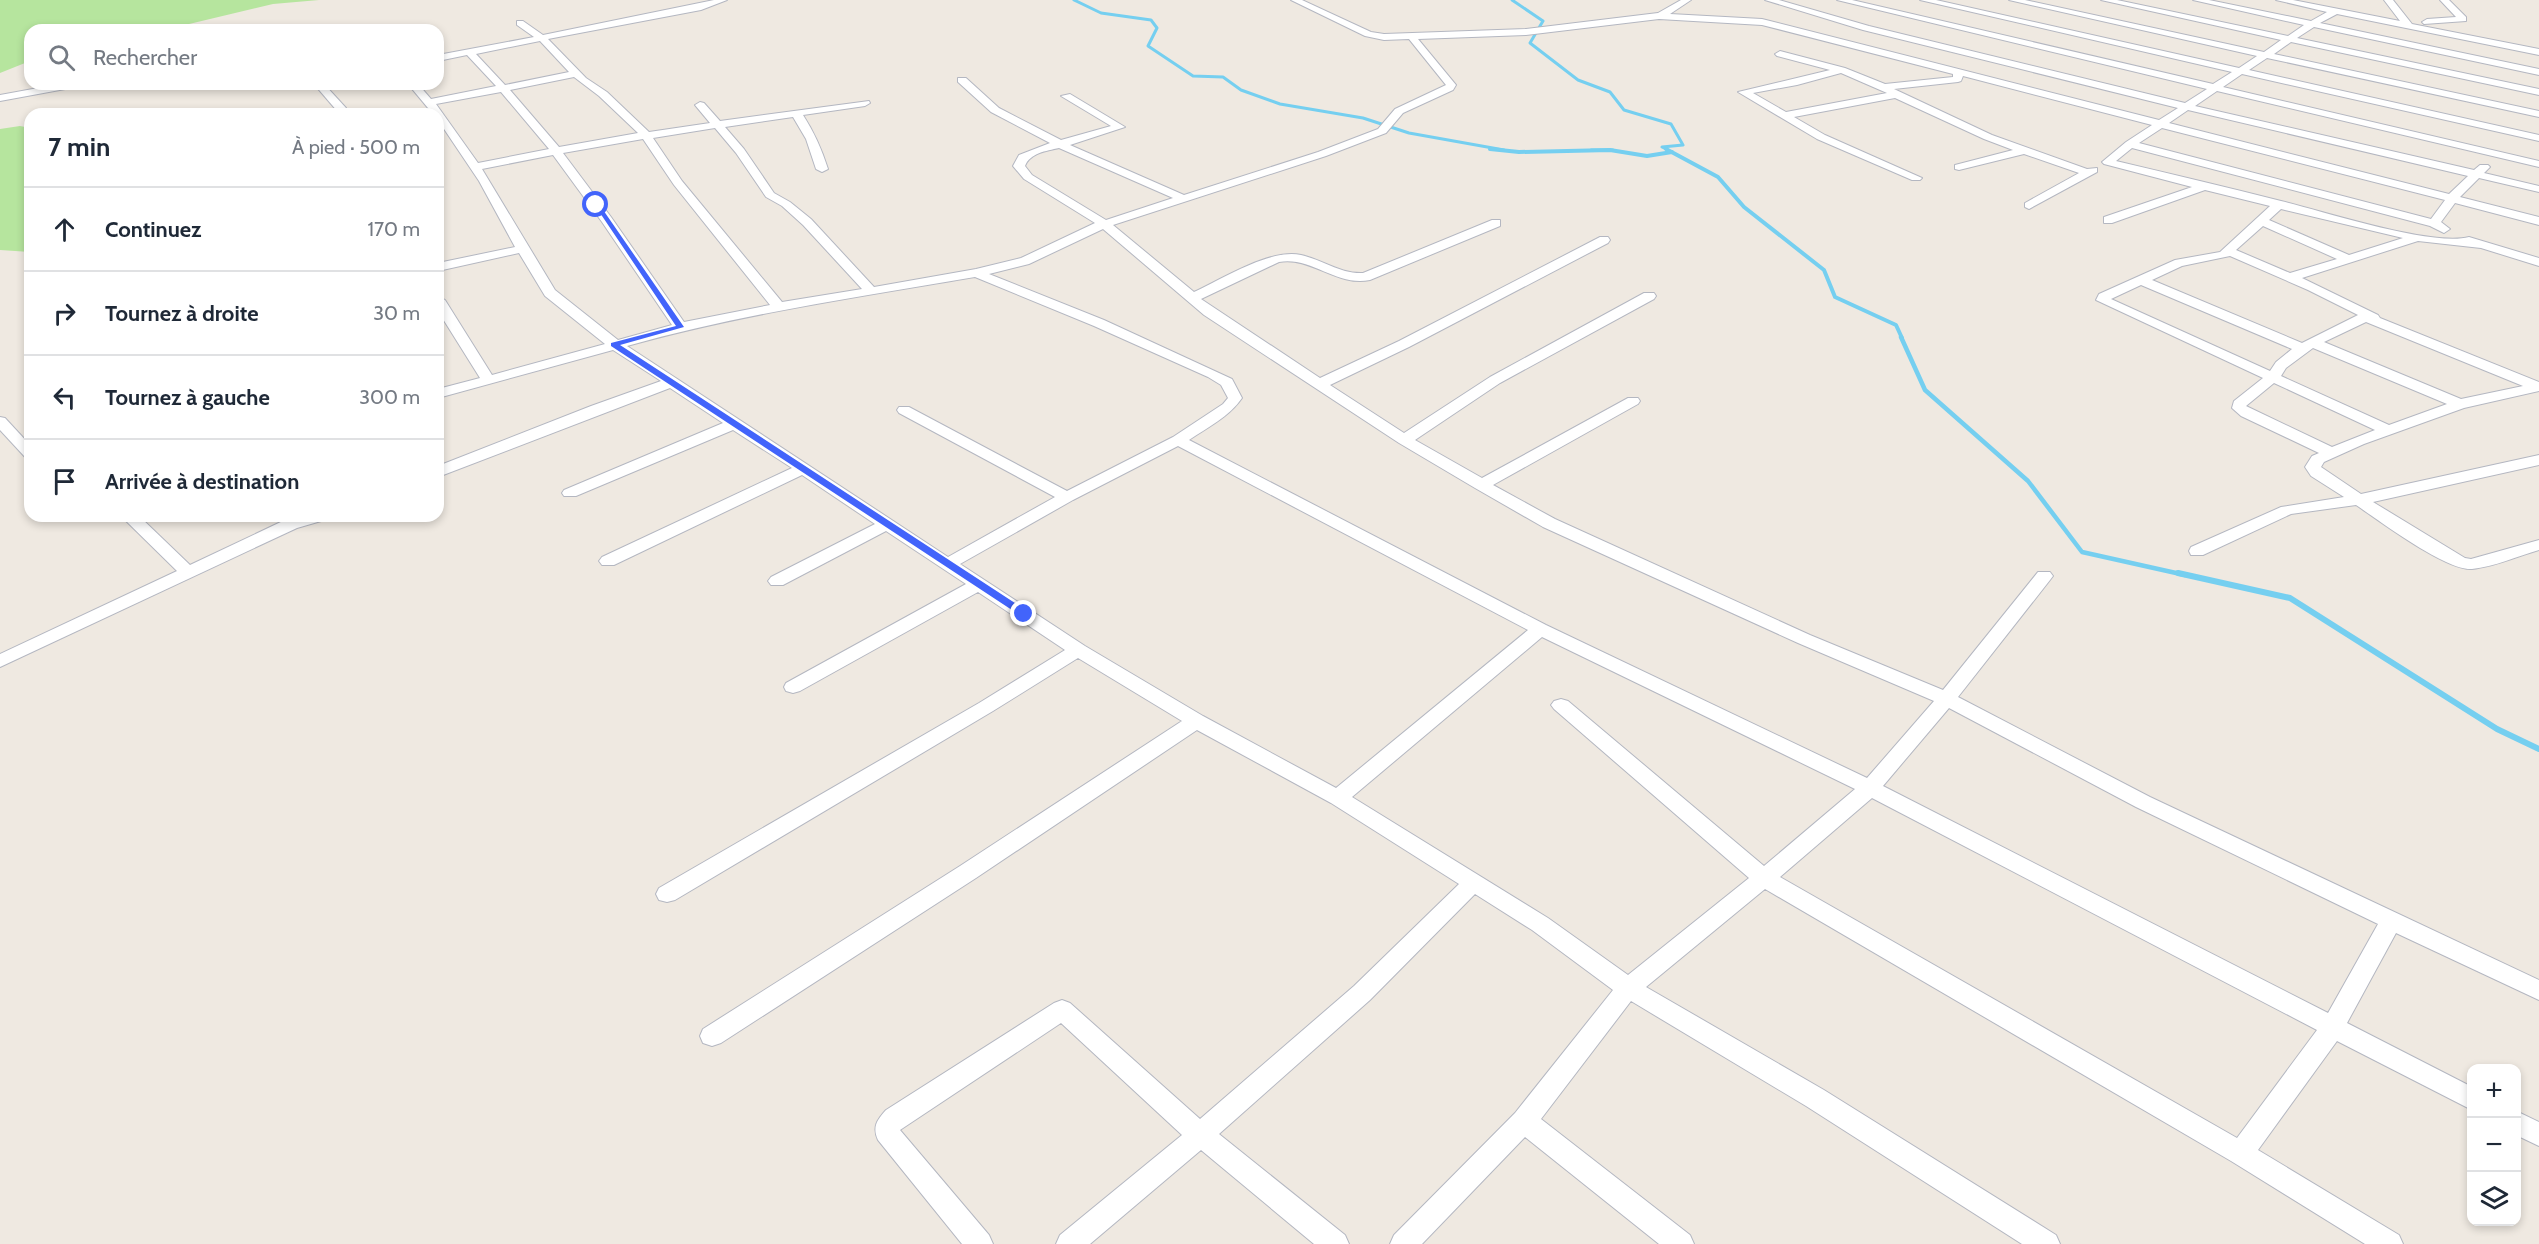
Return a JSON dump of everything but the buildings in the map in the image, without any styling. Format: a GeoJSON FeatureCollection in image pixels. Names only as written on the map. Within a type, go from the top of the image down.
{"type":"FeatureCollection","features":[{"type":"Feature","properties":{"kind":"street"},"geometry":{"type":"LineString","coordinates":[[444,57],[701,7],[723,0]]}},
{"type":"Feature","properties":{"kind":"street"},"geometry":{"type":"LineString","coordinates":[[1295,0],[1373,36],[1412,37],[1526,32],[1659,16],[1751,20],[2453,197],[2539,221]]}},
{"type":"Feature","properties":{"kind":"street"},"geometry":{"type":"LineString","coordinates":[[1659,16],[1687,0]]}},
{"type":"Feature","properties":{"kind":"street"},"geometry":{"type":"LineString","coordinates":[[1769,0],[1807,13],[2187,107],[2539,189]]}},
{"type":"Feature","properties":{"kind":"street"},"geometry":{"type":"LineString","coordinates":[[1841,0],[2539,164]]}},
{"type":"Feature","properties":{"kind":"street"},"geometry":{"type":"LineString","coordinates":[[1924,0],[2539,138]]}},
{"type":"Feature","properties":{"kind":"street"},"geometry":{"type":"LineString","coordinates":[[2013,0],[2539,113]]}},
{"type":"Feature","properties":{"kind":"street"},"geometry":{"type":"LineString","coordinates":[[2005,46],[2100,0]]}},
{"type":"Feature","properties":{"kind":"street"},"geometry":{"type":"LineString","coordinates":[[2105,0],[2539,92]]}},
{"type":"Feature","properties":{"kind":"street"},"geometry":{"type":"LineString","coordinates":[[2198,0],[2539,72]]}},
{"type":"Feature","properties":{"kind":"street"},"geometry":{"type":"LineString","coordinates":[[2280,0],[2539,52]]}},
{"type":"Feature","properties":{"kind":"street"},"geometry":{"type":"LineString","coordinates":[[2388,0],[2407,24]]}},
{"type":"Feature","properties":{"kind":"street"},"geometry":{"type":"LineString","coordinates":[[2407,24],[2463,19],[2444,0]]}},
{"type":"Feature","properties":{"kind":"street"},"geometry":{"type":"LineString","coordinates":[[2029,205],[2108,162],[2130,144],[2242,70],[2313,24],[2336,12]]}},
{"type":"Feature","properties":{"kind":"street"},"geometry":{"type":"LineString","coordinates":[[520,23],[542,38],[577,74],[603,94],[646,135],[711,225],[779,307]]}},
{"type":"Feature","properties":{"kind":"street"},"geometry":{"type":"LineString","coordinates":[[444,391],[680,327],[870,290],[976,273],[1025,261],[1104,224],[1322,154],[1382,131],[1399,111],[1449,88],[1451,85],[1412,37]]}},
{"type":"Feature","properties":{"kind":"street"},"geometry":{"type":"LineString","coordinates":[[469,52],[557,151],[623,241],[680,327]]}},
{"type":"Feature","properties":{"kind":"street"},"geometry":{"type":"LineString","coordinates":[[1861,59],[1875,52]]}},
{"type":"Feature","properties":{"kind":"street"},"geometry":{"type":"LineString","coordinates":[[1885,87],[1958,79],[1958,74],[1995,52]]}},
{"type":"Feature","properties":{"kind":"street"},"geometry":{"type":"LineString","coordinates":[[1780,54],[1846,67],[1914,104],[1961,125],[2089,173]]}},
{"type":"Feature","properties":{"kind":"street"},"geometry":{"type":"LineString","coordinates":[[1846,67],[1797,82],[1743,92],[1821,136],[1916,178]]}},
{"type":"Feature","properties":{"kind":"street"},"geometry":{"type":"LineString","coordinates":[[430,102],[577,74]]}},
{"type":"Feature","properties":{"kind":"street"},"geometry":{"type":"LineString","coordinates":[[962,80],[995,110],[1059,143],[1182,198]]}},
{"type":"Feature","properties":{"kind":"street"},"geometry":{"type":"LineString","coordinates":[[0,98],[43,90]]}},
{"type":"Feature","properties":{"kind":"street"},"geometry":{"type":"LineString","coordinates":[[324,90],[340,108]]}},
{"type":"Feature","properties":{"kind":"street"},"geometry":{"type":"LineString","coordinates":[[419,90],[434,108]]}},
{"type":"Feature","properties":{"kind":"street"},"geometry":{"type":"LineString","coordinates":[[1782,114],[1899,94]]}},
{"type":"Feature","properties":{"kind":"street"},"geometry":{"type":"LineString","coordinates":[[1066,96],[1120,127],[1059,143],[1023,157],[1019,161],[1021,172],[1104,224],[1209,312],[1404,440],[1549,523],[1804,639],[1946,699],[2143,802],[2539,991]]}},
{"type":"Feature","properties":{"kind":"street"},"geometry":{"type":"LineString","coordinates":[[474,167],[646,135],[865,103]]}},
{"type":"Feature","properties":{"kind":"street"},"geometry":{"type":"LineString","coordinates":[[700,105],[740,151],[770,195],[786,204],[807,222],[870,290]]}},
{"type":"Feature","properties":{"kind":"street"},"geometry":{"type":"LineString","coordinates":[[796,113],[807,126],[822,169]]}},
{"type":"Feature","properties":{"kind":"street"},"geometry":{"type":"LineString","coordinates":[[2290,277],[2417,238],[2434,223],[2453,197],[2539,113]]}},
{"type":"Feature","properties":{"kind":"street"},"geometry":{"type":"LineString","coordinates":[[444,123],[485,181],[522,249],[550,293],[614,344],[1078,650],[1196,721],[1338,798],[1540,924],[1628,988],[1815,1098],[2046,1244]]}},
{"type":"Feature","properties":{"kind":"street"},"geometry":{"type":"LineString","coordinates":[[2130,144],[2434,223],[2480,245],[2539,262]]}},
{"type":"Feature","properties":{"kind":"street"},"geometry":{"type":"LineString","coordinates":[[1959,167],[2025,150]]}},
{"type":"Feature","properties":{"kind":"street"},"geometry":{"type":"LineString","coordinates":[[2108,162],[2417,238],[2480,245]]}},
{"type":"Feature","properties":{"kind":"street"},"geometry":{"type":"LineString","coordinates":[[2108,220],[2205,186]]}},
{"type":"Feature","properties":{"kind":"street"},"geometry":{"type":"LineString","coordinates":[[2279,204],[2230,252],[2179,263],[2104,297],[2103,300],[2271,379],[2388,430]]}},
{"type":"Feature","properties":{"kind":"street"},"geometry":{"type":"LineString","coordinates":[[2262,221],[2350,260]]}},
{"type":"Feature","properties":{"kind":"street"},"geometry":{"type":"LineString","coordinates":[[1192,298],[1276,259],[1288,256],[1302,258],[1354,279],[1365,277],[1497,223]]}},
{"type":"Feature","properties":{"kind":"street"},"geometry":{"type":"LineString","coordinates":[[1320,384],[1404,344],[1604,240]]}},
{"type":"Feature","properties":{"kind":"street"},"geometry":{"type":"LineString","coordinates":[[444,266],[522,249]]}},
{"type":"Feature","properties":{"kind":"street"},"geometry":{"type":"LineString","coordinates":[[2230,252],[2290,277],[2420,340],[2538,387]]}},
{"type":"Feature","properties":{"kind":"street"},"geometry":{"type":"LineString","coordinates":[[948,564],[1066,497],[1178,440],[1228,407],[1235,398],[1227,382],[1099,323],[976,273]]}},
{"type":"Feature","properties":{"kind":"street"},"geometry":{"type":"LineString","coordinates":[[2141,280],[2460,404]]}},
{"type":"Feature","properties":{"kind":"street"},"geometry":{"type":"LineString","coordinates":[[1404,440],[1495,380],[1649,296]]}},
{"type":"Feature","properties":{"kind":"street"},"geometry":{"type":"LineString","coordinates":[[444,310],[488,380]]}},
{"type":"Feature","properties":{"kind":"street"},"geometry":{"type":"LineString","coordinates":[[2331,453],[2239,408],[2239,404],[2271,379],[2281,365],[2307,345],[2360,319],[2376,320]]}},
{"type":"Feature","properties":{"kind":"street"},"geometry":{"type":"LineString","coordinates":[[444,470],[596,409],[672,382]]}},
{"type":"Feature","properties":{"kind":"street"},"geometry":{"type":"LineString","coordinates":[[2538,387],[2460,404],[2331,453],[2318,459],[2313,467],[2317,473],[2435,549],[2467,564],[2539,545]]}},
{"type":"Feature","properties":{"kind":"street"},"geometry":{"type":"LineString","coordinates":[[1481,485],[1633,402]]}},
{"type":"Feature","properties":{"kind":"street"},"geometry":{"type":"LineString","coordinates":[[904,410],[1066,497]]}},
{"type":"Feature","properties":{"kind":"street"},"geometry":{"type":"LineString","coordinates":[[0,422],[24,448]]}},
{"type":"Feature","properties":{"kind":"street"},"geometry":{"type":"LineString","coordinates":[[570,493],[736,423]]}},
{"type":"Feature","properties":{"kind":"street"},"geometry":{"type":"LineString","coordinates":[[1178,440],[1540,629],[1870,788],[2467,1096]]}},
{"type":"Feature","properties":{"kind":"street"},"geometry":{"type":"LineString","coordinates":[[2196,551],[2287,510],[2358,500],[2539,460]]}},
{"type":"Feature","properties":{"kind":"street"},"geometry":{"type":"LineString","coordinates":[[608,561],[805,468]]}},
{"type":"Feature","properties":{"kind":"street"},"geometry":{"type":"LineString","coordinates":[[135,522],[189,573]]}},
{"type":"Feature","properties":{"kind":"street"},"geometry":{"type":"LineString","coordinates":[[0,661],[299,522]]}},
{"type":"Feature","properties":{"kind":"street"},"geometry":{"type":"LineString","coordinates":[[777,581],[887,524]]}},
{"type":"Feature","properties":{"kind":"street"},"geometry":{"type":"LineString","coordinates":[[1404,1244],[1524,1121],[1628,988],[1764,878],[1870,788],[1946,699],[2044,576]]}},
{"type":"Feature","properties":{"kind":"street"},"geometry":{"type":"LineString","coordinates":[[793,687],[979,584]]}},
{"type":"Feature","properties":{"kind":"street"},"geometry":{"type":"LineString","coordinates":[[1338,798],[1540,629]]}},
{"type":"Feature","properties":{"kind":"street"},"geometry":{"type":"LineString","coordinates":[[667,894],[986,707],[1078,650]]}},
{"type":"Feature","properties":{"kind":"street"},"geometry":{"type":"LineString","coordinates":[[1561,705],[1764,878],[2240,1153],[2389,1244]]}},
{"type":"Feature","properties":{"kind":"street"},"geometry":{"type":"LineString","coordinates":[[712,1036],[968,872],[1196,721]]}},
{"type":"Feature","properties":{"kind":"street"},"geometry":{"type":"LineString","coordinates":[[1070,1244],[1200,1135],[1362,993],[1474,882]]}},
{"type":"Feature","properties":{"kind":"street"},"geometry":{"type":"LineString","coordinates":[[2240,1153],[2278,1105],[2333,1027],[2392,920]]}},
{"type":"Feature","properties":{"kind":"street"},"geometry":{"type":"LineString","coordinates":[[979,1244],[891,1138],[887,1132],[888,1126],[895,1118],[1062,1010],[1200,1135],[1335,1244]]}},
{"type":"Feature","properties":{"kind":"street"},"geometry":{"type":"LineString","coordinates":[[1524,1121],[1680,1244]]}},
{"type":"Feature","properties":{"kind":"street"},"geometry":{"type":"LineString","coordinates":[[2521,1124],[2539,1134]]}},
{"type":"Feature","properties":{"kind":"green space"},"geometry":{"type":"Polygon","coordinates":[[[0,0],[319,0],[273,4],[189,24],[24,24],[24,63],[0,73],[0,0]]]}},
{"type":"Feature","properties":{"kind":"green space"},"geometry":{"type":"Polygon","coordinates":[[[24,127],[24,252],[0,250],[0,129],[24,127]]]}},
{"type":"Feature","properties":{"kind":"waterway"},"geometry":{"type":"LineString","coordinates":[[1074,0],[1101,13],[1151,20],[1157,28],[1148,46],[1193,76],[1223,77],[1241,90],[1280,104],[1363,118],[1409,133],[1504,150]]}},
{"type":"Feature","properties":{"kind":"waterway"},"geometry":{"type":"LineString","coordinates":[[1512,0],[1543,21],[1530,43],[1578,80],[1610,92],[1624,110],[1671,124],[1683,145],[1662,147],[1666,149]]}},
{"type":"Feature","properties":{"kind":"waterway"},"geometry":{"type":"LineString","coordinates":[[1490,149],[1519,152],[1610,150]]}},
{"type":"Feature","properties":{"kind":"waterway"},"geometry":{"type":"LineString","coordinates":[[1666,149],[1672,152]]}},
{"type":"Feature","properties":{"kind":"waterway"},"geometry":{"type":"LineString","coordinates":[[1591,150],[1610,150]]}},
{"type":"Feature","properties":{"kind":"waterway"},"geometry":{"type":"LineString","coordinates":[[1610,150],[1647,156],[1672,152]]}},
{"type":"Feature","properties":{"kind":"waterway"},"geometry":{"type":"LineString","coordinates":[[1672,152],[1718,177],[1744,207],[1824,270],[1835,297],[1896,325],[1902,338]]}},
{"type":"Feature","properties":{"kind":"waterway"},"geometry":{"type":"LineString","coordinates":[[1901,337],[1925,390],[2028,481],[2082,552],[2185,575]]}},
{"type":"Feature","properties":{"kind":"waterway"},"geometry":{"type":"LineString","coordinates":[[2178,573],[2290,598],[2497,729],[2539,749]]}},
{"type":"Feature","properties":{"kind":"route"},"geometry":{"type":"LineString","coordinates":[[596,205],[613,226],[680,327],[614,344],[1024,614]]}}]}
